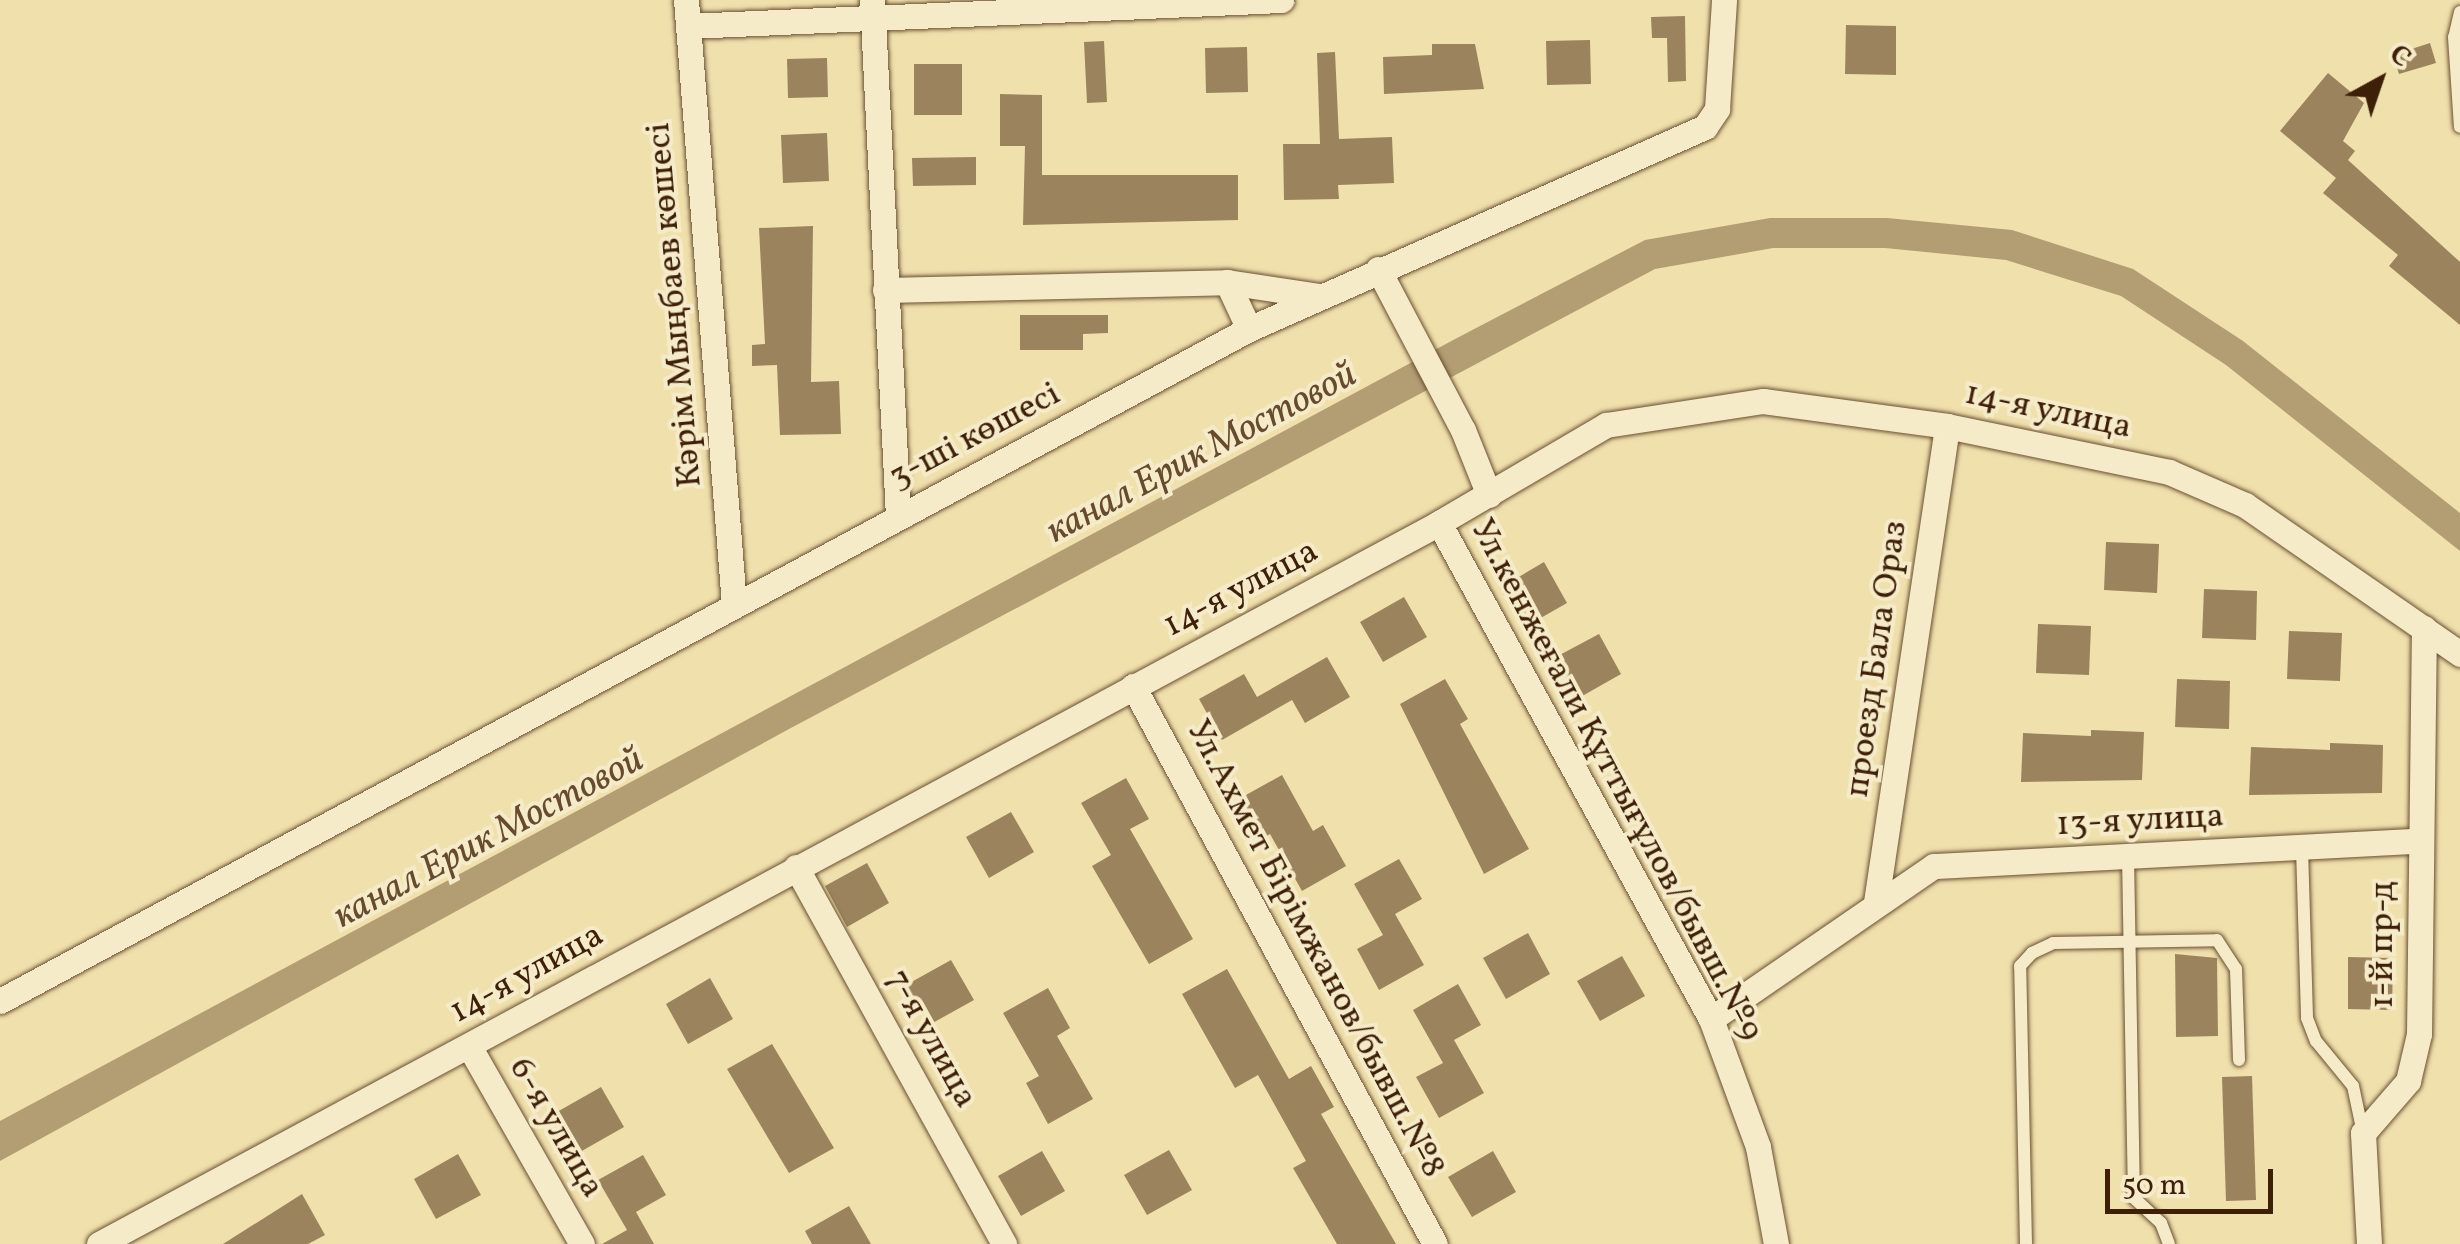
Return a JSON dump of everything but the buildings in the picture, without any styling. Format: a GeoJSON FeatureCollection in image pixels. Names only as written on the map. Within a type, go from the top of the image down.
{"type":"FeatureCollection","features":[{"type":"Feature","properties":{"kind":"street"},"geometry":{"type":"LineString","coordinates":[[687,13],[1282,0]]}},
{"type":"Feature","properties":{"kind":"street","name":"3-ші көшесі"},"geometry":{"type":"LineString","coordinates":[[0,1001],[1248,329],[1705,127],[1716,109],[1724,0]]}},
{"type":"Feature","properties":{"kind":"street"},"geometry":{"type":"LineString","coordinates":[[872,7],[898,517]]}},
{"type":"Feature","properties":{"kind":"street","name":"Кәрім Мыңбаев көшесі"},"geometry":{"type":"LineString","coordinates":[[687,13],[734,604]]}},
{"type":"Feature","properties":{"kind":"street"},"geometry":{"type":"LineString","coordinates":[[1378,269],[1464,430],[1488,495]]}},
{"type":"Feature","properties":{"kind":"street"},"geometry":{"type":"LineString","coordinates":[[886,290],[1227,282],[1318,296]]}},
{"type":"Feature","properties":{"kind":"street"},"geometry":{"type":"LineString","coordinates":[[1227,282],[1248,329]]}},
{"type":"Feature","properties":{"kind":"street","name":"14-я улица"},"geometry":{"type":"LineString","coordinates":[[98,1244],[145,1233],[469,1046],[1440,523],[1606,425],[1762,401],[1947,426],[2169,472],[2245,505],[2460,654]]}},
{"type":"Feature","properties":{"kind":"street","name":"проезд Бала Ораз"},"geometry":{"type":"LineString","coordinates":[[1876,902],[1947,426]]}},
{"type":"Feature","properties":{"kind":"street","name":"Ул.кенжеғали Құттығұлов/бывш.№9"},"geometry":{"type":"LineString","coordinates":[[1440,523],[1710,1019],[1758,1147],[1776,1244]]}},
{"type":"Feature","properties":{"kind":"street","name":"1-й пр-д"},"geometry":{"type":"LineString","coordinates":[[2363,1133],[2408,1081],[2419,1034],[2418,841],[2424,628]]}},
{"type":"Feature","properties":{"kind":"street","name":"Ул.Ахмет Бірімжанов/бывш.№8"},"geometry":{"type":"LineString","coordinates":[[1133,686],[1435,1244]]}},
{"type":"Feature","properties":{"kind":"street","name":"13-я улица"},"geometry":{"type":"LineString","coordinates":[[1710,1019],[1934,866],[2418,841]]}},
{"type":"Feature","properties":{"kind":"street","name":"7-я улица"},"geometry":{"type":"LineString","coordinates":[[796,867],[1004,1244]]}},
{"type":"Feature","properties":{"kind":"street","name":"6-я улица"},"geometry":{"type":"LineString","coordinates":[[469,1046],[582,1244]]}},
{"type":"Feature","properties":{"kind":"street"},"geometry":{"type":"LineString","coordinates":[[2363,1133],[2369,1244]]}},
{"type":"Feature","properties":{"kind":"lane"},"geometry":{"type":"LineString","coordinates":[[2460,12],[2454,37],[2460,127]]}},
{"type":"Feature","properties":{"kind":"lane"},"geometry":{"type":"LineString","coordinates":[[2302,848],[2307,1018],[2316,1042],[2353,1086],[2363,1133]]}},
{"type":"Feature","properties":{"kind":"lane"},"geometry":{"type":"LineString","coordinates":[[2128,856],[2134,1198],[2160,1223],[2169,1244]]}},
{"type":"Feature","properties":{"kind":"lane"},"geometry":{"type":"LineString","coordinates":[[2026,1244],[2020,966],[2053,943],[2217,940],[2230,950],[2238,1060]]}},
{"type":"Feature","properties":{"kind":"shaded area","name":"канал Ерик Мостовой"},"geometry":{"type":"Polygon","coordinates":[[[1770,218],[1887,218],[2012,230],[2133,269],[2243,341],[2460,513],[2460,551],[2226,365],[2121,296],[2006,260],[1885,248],[1773,248],[1655,269],[789,729],[0,1161],[0,1121],[1457,338],[1645,240],[1770,218]]]}}]}
